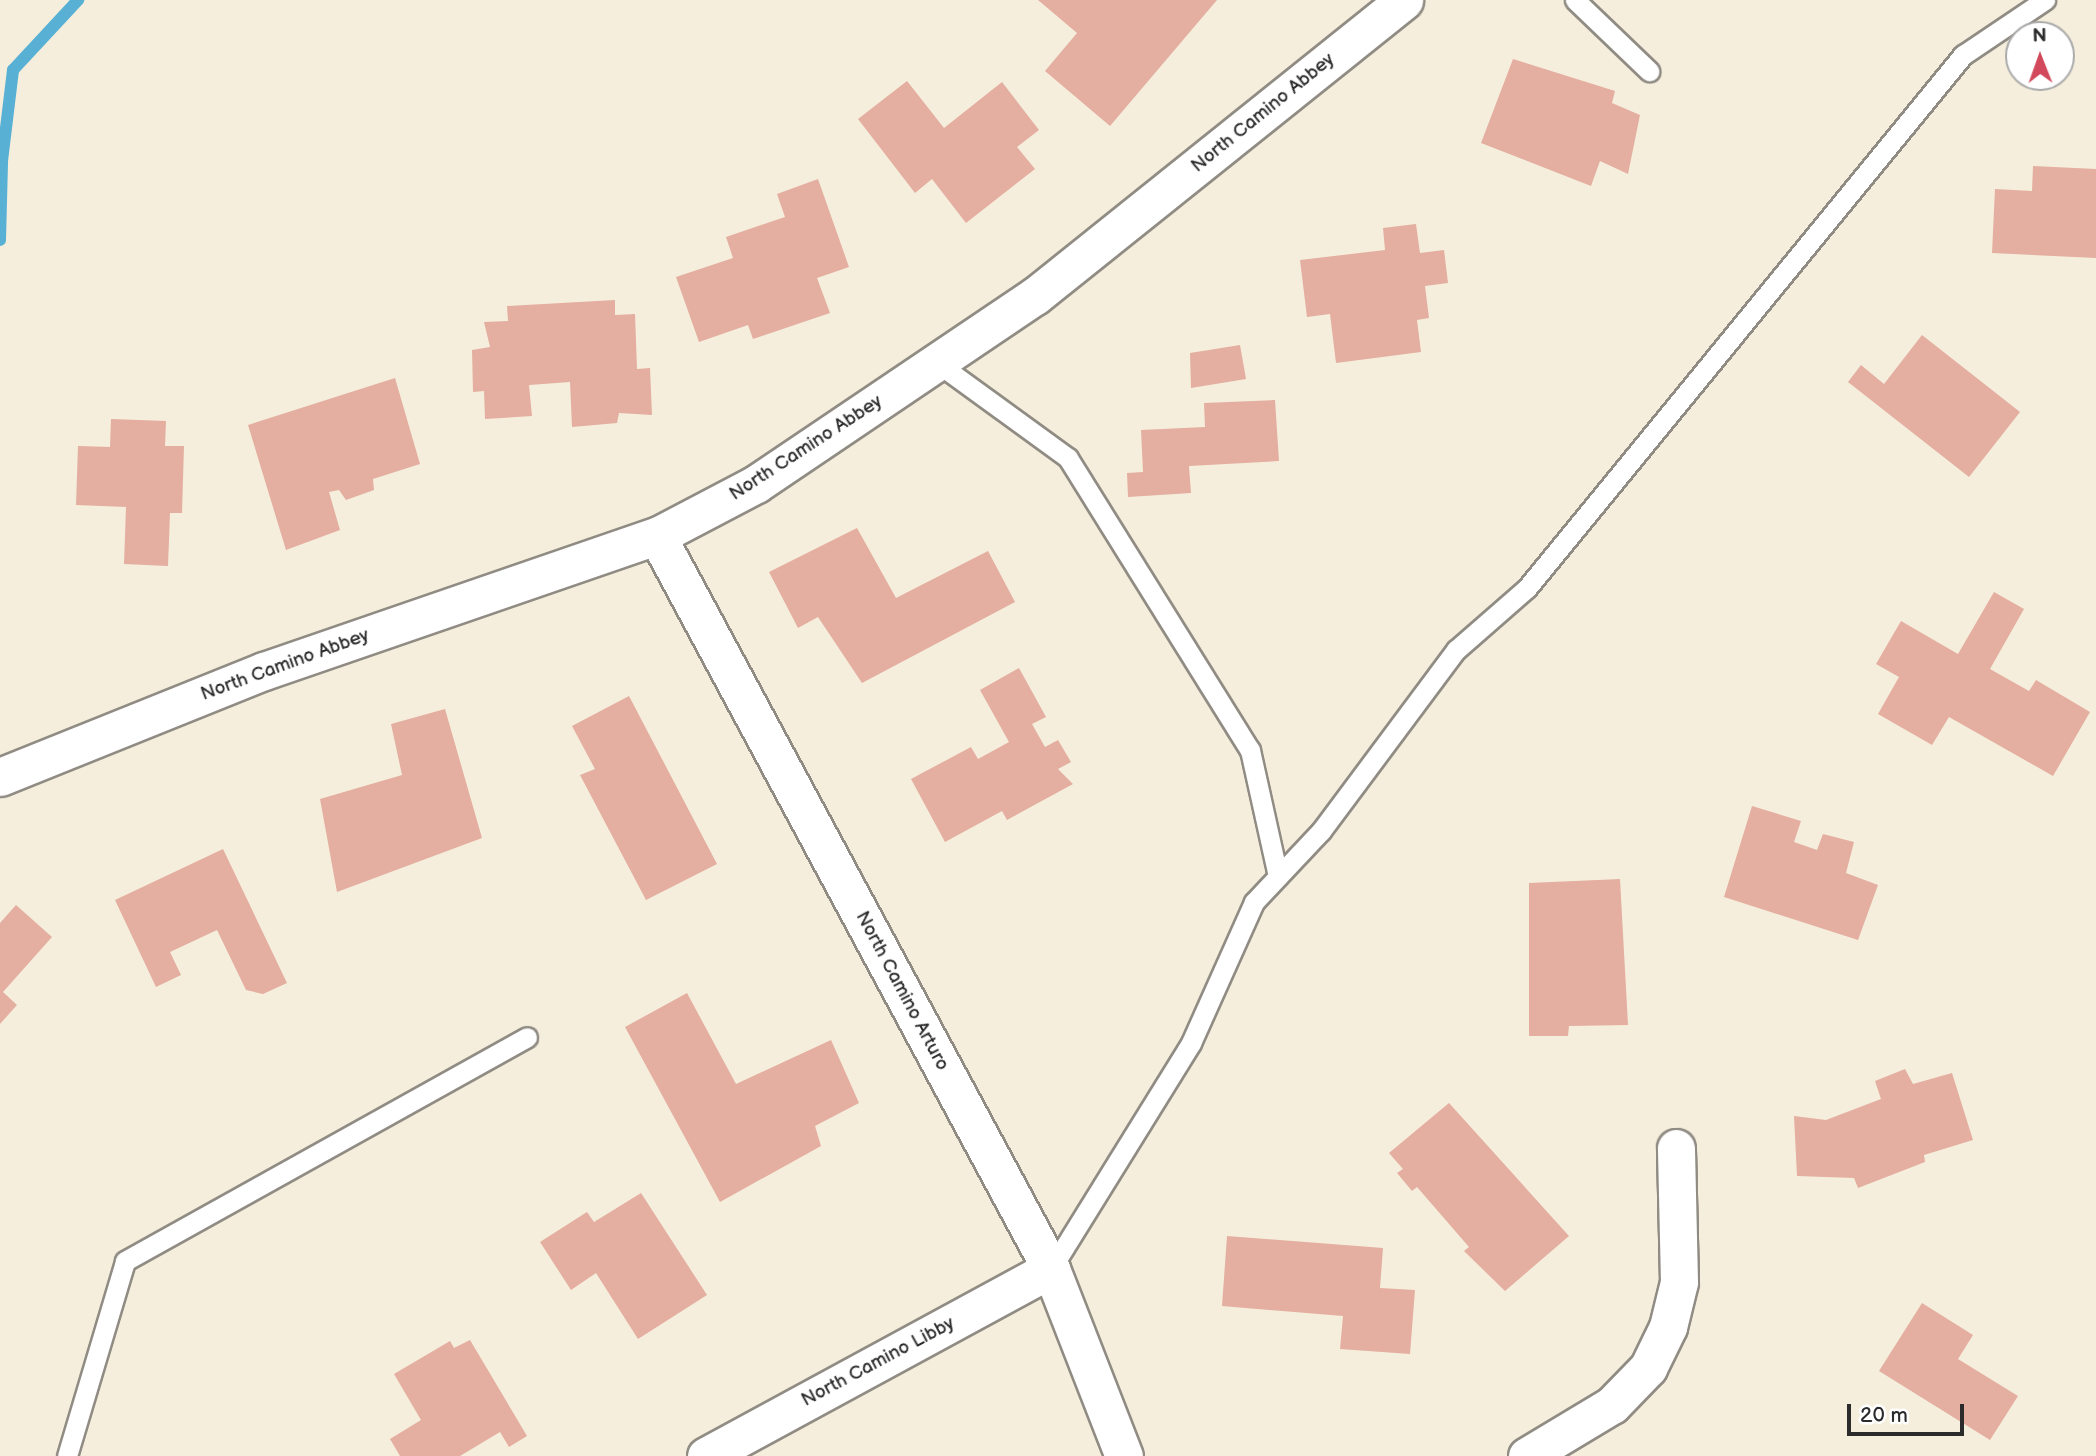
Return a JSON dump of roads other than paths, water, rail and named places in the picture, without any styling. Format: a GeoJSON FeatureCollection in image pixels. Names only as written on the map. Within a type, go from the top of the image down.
{"type":"FeatureCollection","features":[{"type":"Feature","properties":{"kind":"street","name":"North Camino Abbey"},"geometry":{"type":"LineString","coordinates":[[0,777],[264,670],[657,536],[756,484],[1035,296],[1404,0]]}},
{"type":"Feature","properties":{"kind":"street","name":"North Camino Arturo"},"geometry":{"type":"LineString","coordinates":[[657,536],[1051,1269],[1124,1456]]}},
{"type":"Feature","properties":{"kind":"street"},"geometry":{"type":"LineString","coordinates":[[1527,1456],[1567,1436],[1612,1405],[1647,1368],[1668,1327],[1679,1282],[1676,1148]]}},
{"type":"Feature","properties":{"kind":"street","name":"North Camino Libby"},"geometry":{"type":"LineString","coordinates":[[706,1456],[1051,1269]]}},
{"type":"Feature","properties":{"kind":"lane"},"geometry":{"type":"LineString","coordinates":[[1575,0],[1649,71]]}},
{"type":"Feature","properties":{"kind":"lane"},"geometry":{"type":"LineString","coordinates":[[1051,1269],[1191,1043],[1254,902],[1321,831],[1456,650],[1527,588],[1963,55],[2045,0]]}},
{"type":"Feature","properties":{"kind":"lane"},"geometry":{"type":"LineString","coordinates":[[936,362],[1068,458],[1250,750],[1278,876]]}},
{"type":"Feature","properties":{"kind":"lane"},"geometry":{"type":"LineString","coordinates":[[67,1456],[125,1261],[527,1037]]}},
{"type":"Feature","properties":{"kind":"waterway"},"geometry":{"type":"LineString","coordinates":[[0,240],[2,161],[13,70],[78,0]]}}]}
